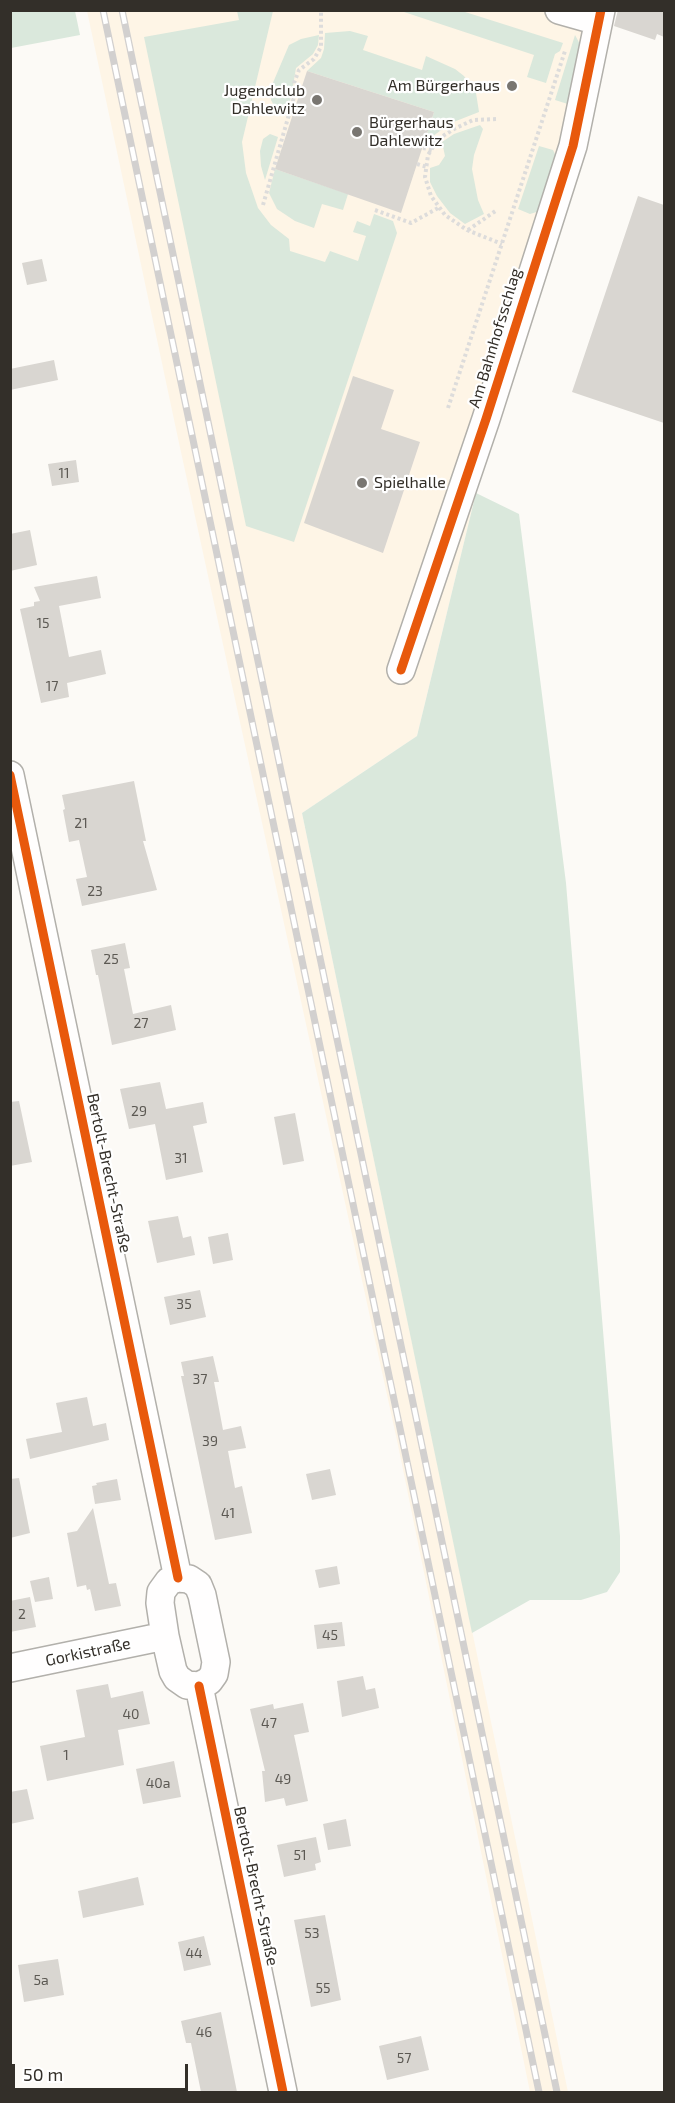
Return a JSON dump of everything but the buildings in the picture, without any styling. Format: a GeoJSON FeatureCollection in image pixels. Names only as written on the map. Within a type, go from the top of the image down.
{"type":"FeatureCollection","features":[{"type":"Feature","properties":{"kind":"street","name":"Am Bahnhofsschlag"},"geometry":{"type":"LineString","coordinates":[[401,670],[486,419],[573,146],[584,14]]}},
{"type":"Feature","properties":{"kind":"street","name":"Bertolt-Brecht-Straße"},"geometry":{"type":"LineString","coordinates":[[10,775],[178,1578]]}},
{"type":"Feature","properties":{"kind":"street"},"geometry":{"type":"LineString","coordinates":[[178,1578],[189,1579],[198,1585],[216,1662],[214,1674],[209,1681],[199,1686],[188,1685],[177,1678],[173,1671],[165,1636],[160,1603],[161,1592],[169,1581],[178,1578]]}},
{"type":"Feature","properties":{"kind":"street","name":"Gorkistraße"},"geometry":{"type":"LineString","coordinates":[[10,1668],[165,1636]]}},
{"type":"Feature","properties":{"kind":"street","name":"Bertolt-Brecht-Straße"},"geometry":{"type":"LineString","coordinates":[[199,1686],[283,2092]]}},
{"type":"Feature","properties":{"kind":"path"},"geometry":{"type":"LineString","coordinates":[[263,205],[289,120],[294,97],[294,83],[299,70],[314,58],[321,47],[321,10]]}},
{"type":"Feature","properties":{"kind":"path"},"geometry":{"type":"LineString","coordinates":[[448,408],[502,244],[584,14]]}},
{"type":"Feature","properties":{"kind":"path"},"geometry":{"type":"LineString","coordinates":[[496,119],[473,120],[438,139],[428,155],[425,177],[431,196],[445,215],[467,230],[502,244]]}},
{"type":"Feature","properties":{"kind":"path"},"geometry":{"type":"LineString","coordinates":[[423,148],[432,150]]}},
{"type":"Feature","properties":{"kind":"path"},"geometry":{"type":"LineString","coordinates":[[417,164],[427,167]]}},
{"type":"Feature","properties":{"kind":"path"},"geometry":{"type":"LineString","coordinates":[[375,210],[411,223],[440,207]]}},
{"type":"Feature","properties":{"kind":"path"},"geometry":{"type":"LineString","coordinates":[[467,230],[497,210]]}},
{"type":"Feature","properties":{"kind":"shaded area"},"geometry":{"type":"Polygon","coordinates":[[[87,11],[615,11],[589,138],[476,493],[417,736],[302,813],[568,2092],[530,2092],[398,1445],[87,11]]]}},
{"type":"Feature","properties":{"kind":"green space"},"geometry":{"type":"Polygon","coordinates":[[[11,10],[75,11],[80,35],[11,48],[11,10]]]}},
{"type":"Feature","properties":{"kind":"green space"},"geometry":{"type":"Polygon","coordinates":[[[237,11],[273,11],[242,142],[246,173],[258,208],[271,225],[289,239],[290,251],[325,262],[330,251],[358,261],[366,236],[353,232],[357,221],[370,226],[374,214],[393,221],[397,233],[294,542],[246,526],[144,37],[239,20],[237,11]]]}},
{"type":"Feature","properties":{"kind":"green space"},"geometry":{"type":"Polygon","coordinates":[[[401,11],[462,11],[563,43],[560,51],[555,54],[546,83],[527,77],[534,55],[401,11]]]}},
{"type":"Feature","properties":{"kind":"green space"},"geometry":{"type":"Polygon","coordinates":[[[350,31],[368,36],[363,50],[422,70],[426,56],[455,69],[464,76],[476,93],[479,112],[451,123],[433,136],[428,144],[424,143],[434,112],[307,71],[321,58],[325,33],[350,31]]]}},
{"type":"Feature","properties":{"kind":"green space"},"geometry":{"type":"Polygon","coordinates":[[[319,35],[318,45],[313,54],[296,68],[291,98],[285,114],[277,111],[271,100],[272,85],[289,45],[301,39],[319,35]]]}},
{"type":"Feature","properties":{"kind":"green space"},"geometry":{"type":"Polygon","coordinates":[[[575,35],[582,48],[571,105],[555,100],[575,35]]]}},
{"type":"Feature","properties":{"kind":"green space"},"geometry":{"type":"Polygon","coordinates":[[[480,125],[483,129],[472,169],[478,200],[484,214],[465,224],[450,213],[437,196],[430,182],[430,168],[439,165],[445,156],[442,142],[454,134],[480,125]]]}},
{"type":"Feature","properties":{"kind":"green space"},"geometry":{"type":"Polygon","coordinates":[[[270,134],[278,137],[265,180],[260,151],[263,139],[270,134]]]}},
{"type":"Feature","properties":{"kind":"green space"},"geometry":{"type":"Polygon","coordinates":[[[539,146],[553,150],[557,158],[540,211],[530,214],[518,209],[539,146]]]}},
{"type":"Feature","properties":{"kind":"green space"},"geometry":{"type":"Polygon","coordinates":[[[275,169],[348,194],[343,210],[322,204],[314,228],[295,221],[277,209],[269,193],[275,169]]]}},
{"type":"Feature","properties":{"kind":"green space"},"geometry":{"type":"Polygon","coordinates":[[[476,493],[519,514],[566,883],[620,1536],[620,1572],[607,1592],[581,1600],[530,1600],[472,1633],[302,813],[417,736],[476,493]]]}},
{"type":"Feature","properties":{"kind":"railway"},"geometry":{"type":"LineString","coordinates":[[103,10],[539,2092]]}},
{"type":"Feature","properties":{"kind":"railway"},"geometry":{"type":"LineString","coordinates":[[122,10],[557,2092]]}},
{"type":"Feature","properties":{"kind":"cycle path"},"geometry":{"type":"LineString","coordinates":[[401,670],[486,419],[573,146],[601,10]]}},
{"type":"Feature","properties":{"kind":"cycle path"},"geometry":{"type":"LineString","coordinates":[[10,775],[178,1578]]}},
{"type":"Feature","properties":{"kind":"cycle path"},"geometry":{"type":"LineString","coordinates":[[199,1686],[283,2092]]}},
{"type":"Feature","properties":{"kind":"place","name":"Am Bürgerhaus"},"geometry":{"type":"Point","coordinates":[512,86]}},
{"type":"Feature","properties":{"kind":"place","name":"Jugendclub Dahlewitz"},"geometry":{"type":"Point","coordinates":[317,100]}},
{"type":"Feature","properties":{"kind":"place","name":"Bürgerhaus Dahlewitz"},"geometry":{"type":"Point","coordinates":[357,132]}},
{"type":"Feature","properties":{"kind":"place","name":"Spielhalle"},"geometry":{"type":"Point","coordinates":[362,483]}}]}
